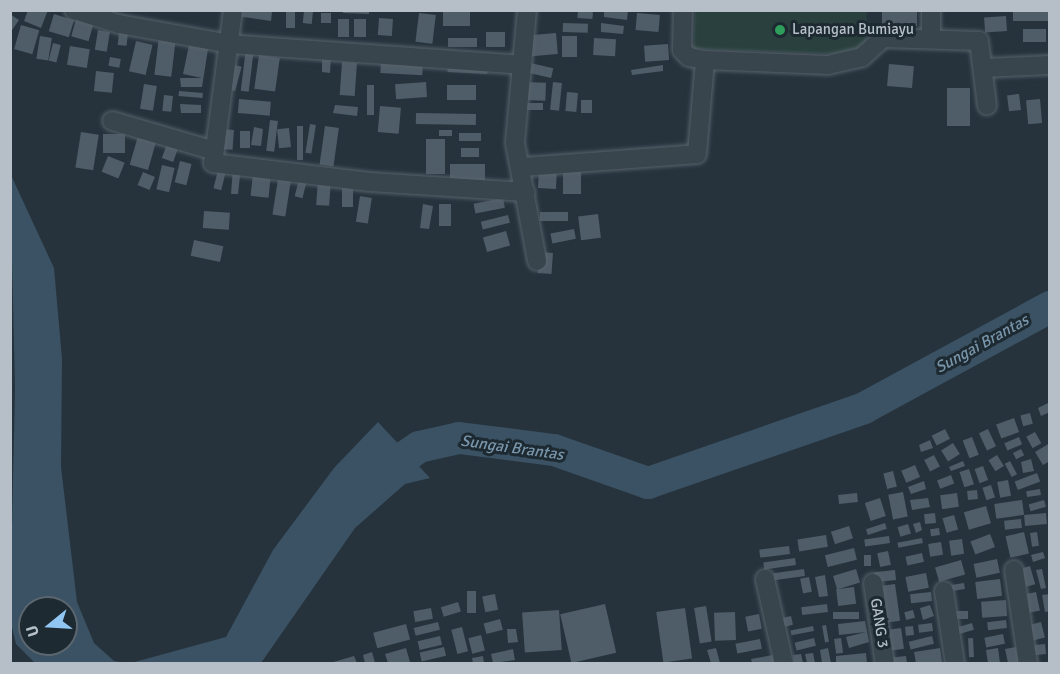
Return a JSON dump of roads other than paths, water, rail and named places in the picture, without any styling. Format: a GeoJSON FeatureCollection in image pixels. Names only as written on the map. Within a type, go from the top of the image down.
{"type":"FeatureCollection","features":[{"type":"Feature","properties":{"kind":"street"},"geometry":{"type":"LineString","coordinates":[[74,10],[106,15],[230,44],[522,65]]}},
{"type":"Feature","properties":{"kind":"street"},"geometry":{"type":"LineString","coordinates":[[233,10],[230,44],[212,150],[213,163],[370,182],[526,192]]}},
{"type":"Feature","properties":{"kind":"street"},"geometry":{"type":"LineString","coordinates":[[527,10],[515,128],[537,261]]}},
{"type":"Feature","properties":{"kind":"street"},"geometry":{"type":"LineString","coordinates":[[683,10],[682,50],[689,57],[705,60],[828,65],[861,57],[883,38],[979,41],[987,106]]}},
{"type":"Feature","properties":{"kind":"street"},"geometry":{"type":"LineString","coordinates":[[931,10],[931,38]]}},
{"type":"Feature","properties":{"kind":"street"},"geometry":{"type":"LineString","coordinates":[[522,167],[697,154],[705,60]]}},
{"type":"Feature","properties":{"kind":"street"},"geometry":{"type":"LineString","coordinates":[[984,68],[1050,65]]}},
{"type":"Feature","properties":{"kind":"street"},"geometry":{"type":"LineString","coordinates":[[112,121],[212,150]]}},
{"type":"Feature","properties":{"kind":"street"},"geometry":{"type":"LineString","coordinates":[[1014,570],[1028,663]]}},
{"type":"Feature","properties":{"kind":"street"},"geometry":{"type":"LineString","coordinates":[[765,579],[784,663]]}},
{"type":"Feature","properties":{"kind":"street","name":"GANG 3"},"geometry":{"type":"LineString","coordinates":[[873,583],[885,663]]}},
{"type":"Feature","properties":{"kind":"street"},"geometry":{"type":"LineString","coordinates":[[944,591],[955,663]]}},
{"type":"Feature","properties":{"kind":"water"},"geometry":{"type":"Polygon","coordinates":[[[10,173],[54,268],[62,359],[61,467],[76,596],[18,596],[18,646],[10,619],[15,388],[10,173]]]}},
{"type":"Feature","properties":{"kind":"water"},"geometry":{"type":"Polygon","coordinates":[[[378,422],[430,478],[405,484],[355,528],[261,663],[131,663],[226,637],[273,550],[334,468],[378,422]]]}},
{"type":"Feature","properties":{"kind":"water"},"geometry":{"type":"Polygon","coordinates":[[[78,604],[94,643],[114,661],[124,663],[35,663],[28,656],[78,656],[78,604]]]}},
{"type":"Feature","properties":{"kind":"waterway","name":"Sungai Brantas"},"geometry":{"type":"LineString","coordinates":[[372,479],[419,447],[459,438],[554,450],[648,483],[864,408],[1050,307]]}},
{"type":"Feature","properties":{"kind":"place","name":"Lapangan Bumiayu"},"geometry":{"type":"Point","coordinates":[780,30]}}]}
